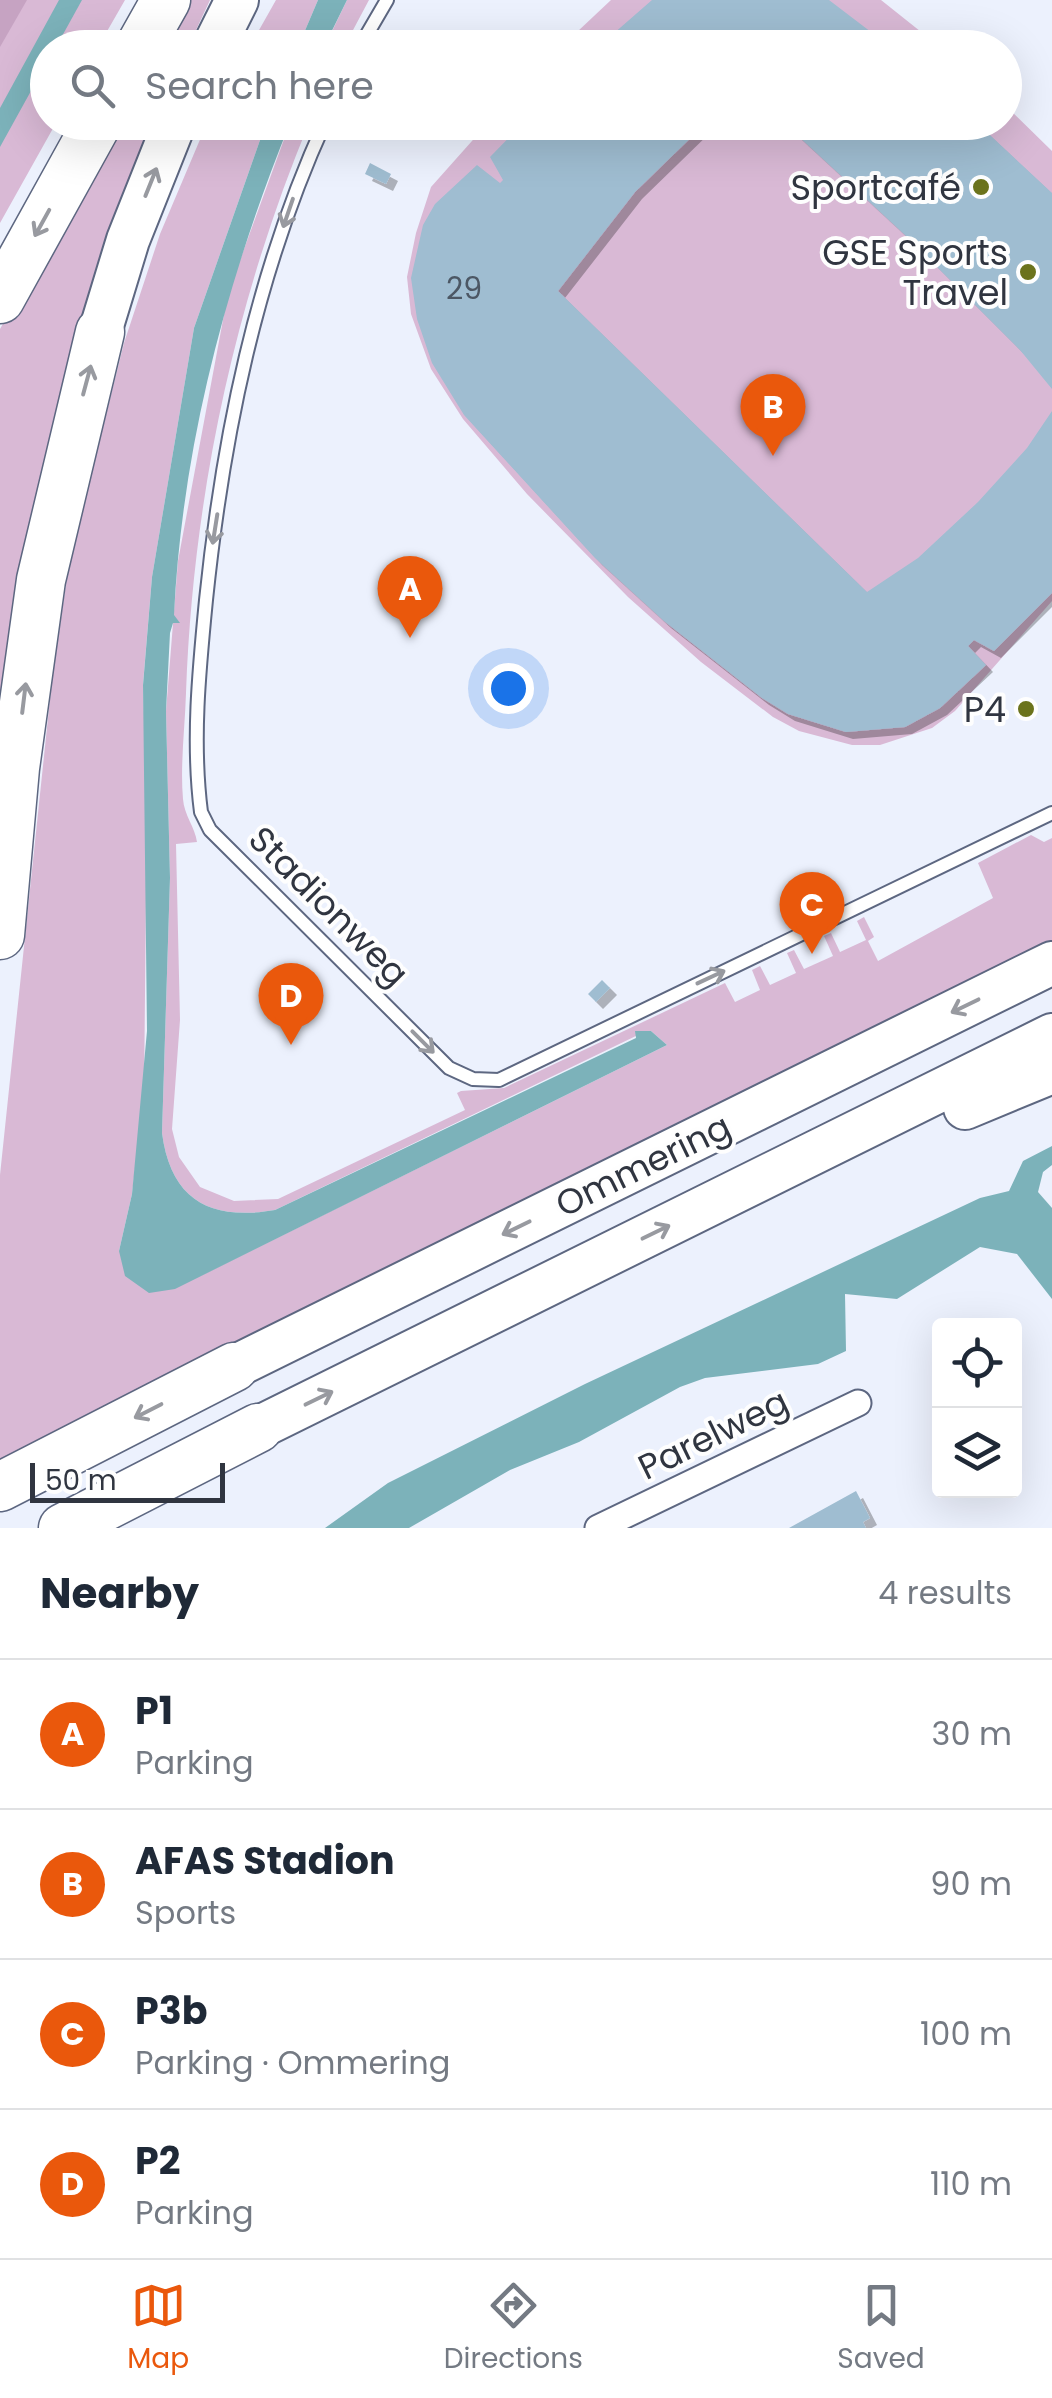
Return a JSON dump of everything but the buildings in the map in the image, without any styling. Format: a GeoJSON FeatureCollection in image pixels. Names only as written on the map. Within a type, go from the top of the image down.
{"type":"FeatureCollection","features":[{"type":"Feature","properties":{"kind":"highway"},"geometry":{"type":"LineString","coordinates":[[149,30],[166,0]]}},
{"type":"Feature","properties":{"kind":"highway"},"geometry":{"type":"LineString","coordinates":[[222,30],[236,0]]}},
{"type":"Feature","properties":{"kind":"highway"},"geometry":{"type":"LineString","coordinates":[[0,298],[88,140]]}},
{"type":"Feature","properties":{"kind":"highway"},"geometry":{"type":"LineString","coordinates":[[0,935],[15,768],[40,580],[100,332],[128,240],[168,140]]}},
{"type":"Feature","properties":{"kind":"highway","name":"Ommering"},"geometry":{"type":"LineString","coordinates":[[234,1366],[1052,963]]}},
{"type":"Feature","properties":{"kind":"highway","name":"Ommering"},"geometry":{"type":"LineString","coordinates":[[258,1428],[1052,1036]]}},
{"type":"Feature","properties":{"kind":"highway"},"geometry":{"type":"LineString","coordinates":[[784,1169],[956,1112],[1052,1072]]}},
{"type":"Feature","properties":{"kind":"highway"},"geometry":{"type":"LineString","coordinates":[[0,1488],[234,1366]]}},
{"type":"Feature","properties":{"kind":"highway"},"geometry":{"type":"LineString","coordinates":[[63,1528],[258,1428]]}},
{"type":"Feature","properties":{"kind":"street","name":"Parelweg"},"geometry":{"type":"LineString","coordinates":[[598,1528],[858,1404]]}},
{"type":"Feature","properties":{"kind":"lane"},"geometry":{"type":"LineString","coordinates":[[369,30],[386,0]]}},
{"type":"Feature","properties":{"kind":"lane","name":"Stadionweg"},"geometry":{"type":"LineString","coordinates":[[318,140],[261,291],[233,415],[211,553],[197,688],[200,812],[210,830],[448,1068],[473,1079],[499,1080],[1052,813]]}},
{"type":"Feature","properties":{"kind":"shaded area"},"geometry":{"type":"Polygon","coordinates":[[[0,0],[125,0],[108,30],[30,30],[30,140],[46,140],[0,223],[0,0]]]}},
{"type":"Feature","properties":{"kind":"shaded area"},"geometry":{"type":"Polygon","coordinates":[[[0,0],[27,0],[0,47],[0,0]]]}},
{"type":"Feature","properties":{"kind":"shaded area"},"geometry":{"type":"Polygon","coordinates":[[[185,0],[210,0],[196,30],[168,30],[185,0]]]}},
{"type":"Feature","properties":{"kind":"shaded area"},"geometry":{"type":"Polygon","coordinates":[[[276,0],[318,0],[305,30],[259,30],[276,0]]]}},
{"type":"Feature","properties":{"kind":"shaded area"},"geometry":{"type":"Polygon","coordinates":[[[347,0],[369,0],[353,30],[333,30],[347,0]]]}},
{"type":"Feature","properties":{"kind":"shaded area"},"geometry":{"type":"Polygon","coordinates":[[[611,0],[881,0],[919,30],[579,30],[611,0]]]}},
{"type":"Feature","properties":{"kind":"shaded area"},"geometry":{"type":"Polygon","coordinates":[[[1022,122],[1052,151],[1052,601],[955,711],[932,728],[880,745],[852,745],[799,731],[773,717],[701,662],[628,597],[527,494],[463,419],[431,369],[411,314],[407,277],[431,187],[473,140],[1022,140],[1022,122]]]}},
{"type":"Feature","properties":{"kind":"shaded area"},"geometry":{"type":"Polygon","coordinates":[[[106,140],[152,140],[0,791],[0,329],[106,140]]]}},
{"type":"Feature","properties":{"kind":"shaded area"},"geometry":{"type":"Polygon","coordinates":[[[200,140],[260,140],[194,328],[152,577],[143,684],[147,803],[144,1091],[132,1194],[119,1251],[200,1276],[667,1045],[651,1031],[640,1034],[275,1210],[252,1213],[213,1208],[185,1190],[174,1175],[162,1133],[170,878],[166,711],[178,561],[228,293],[284,140],[302,140],[259,261],[222,402],[208,474],[190,620],[182,786],[197,842],[176,844],[180,1020],[172,1129],[179,1157],[200,1187],[234,1201],[278,1199],[465,1110],[457,1093],[461,1091],[504,1088],[725,983],[735,1002],[760,990],[752,970],[760,966],[770,985],[796,973],[787,953],[794,950],[804,969],[833,956],[824,936],[831,933],[840,952],[866,940],[857,921],[864,917],[874,937],[868,941],[878,961],[993,898],[978,863],[1031,835],[1044,842],[1052,838],[1052,941],[0,1466],[0,1175],[52,680],[69,564],[124,343],[160,234],[200,140]]]}},
{"type":"Feature","properties":{"kind":"water"},"geometry":{"type":"Polygon","coordinates":[[[59,0],[82,0],[65,30],[43,30],[59,0]]]}},
{"type":"Feature","properties":{"kind":"water"},"geometry":{"type":"Polygon","coordinates":[[[318,0],[347,0],[332,30],[305,30],[318,0]]]}},
{"type":"Feature","properties":{"kind":"water"},"geometry":{"type":"Polygon","coordinates":[[[30,53],[30,93],[0,147],[0,108],[30,53]]]}},
{"type":"Feature","properties":{"kind":"water"},"geometry":{"type":"Polygon","coordinates":[[[260,140],[283,140],[246,242],[211,364],[179,552],[174,615],[180,623],[173,623],[170,633],[166,711],[170,878],[162,1133],[174,1175],[198,1201],[213,1208],[252,1213],[275,1210],[636,1038],[635,1031],[651,1031],[667,1045],[175,1289],[149,1293],[125,1276],[119,1251],[132,1194],[147,1031],[143,685],[152,577],[194,328],[260,140]]]}},
{"type":"Feature","properties":{"kind":"water"},"geometry":{"type":"Polygon","coordinates":[[[1052,1146],[1052,1165],[1043,1172],[1038,1192],[1052,1208],[1052,1299],[1017,1254],[980,1247],[897,1299],[845,1294],[846,1351],[818,1364],[705,1378],[680,1387],[579,1442],[510,1470],[409,1528],[325,1528],[388,1483],[585,1384],[980,1198],[1009,1191],[1023,1161],[1052,1146]]]}},
{"type":"Feature","properties":{"kind":"place","name":"Sportcafé"},"geometry":{"type":"Point","coordinates":[981,187]}},
{"type":"Feature","properties":{"kind":"place","name":"GSE Sports Travel"},"geometry":{"type":"Point","coordinates":[1028,272]}},
{"type":"Feature","properties":{"kind":"place","name":"AFAS Stadion"},"geometry":{"type":"Point","coordinates":[773,456]}},
{"type":"Feature","properties":{"kind":"place","name":"P1"},"geometry":{"type":"Point","coordinates":[410,638]}},
{"type":"Feature","properties":{"kind":"place","name":"P4"},"geometry":{"type":"Point","coordinates":[1026,709]}},
{"type":"Feature","properties":{"kind":"place","name":"P3b"},"geometry":{"type":"Point","coordinates":[812,954]}},
{"type":"Feature","properties":{"kind":"place","name":"P2"},"geometry":{"type":"Point","coordinates":[291,1045]}}]}
